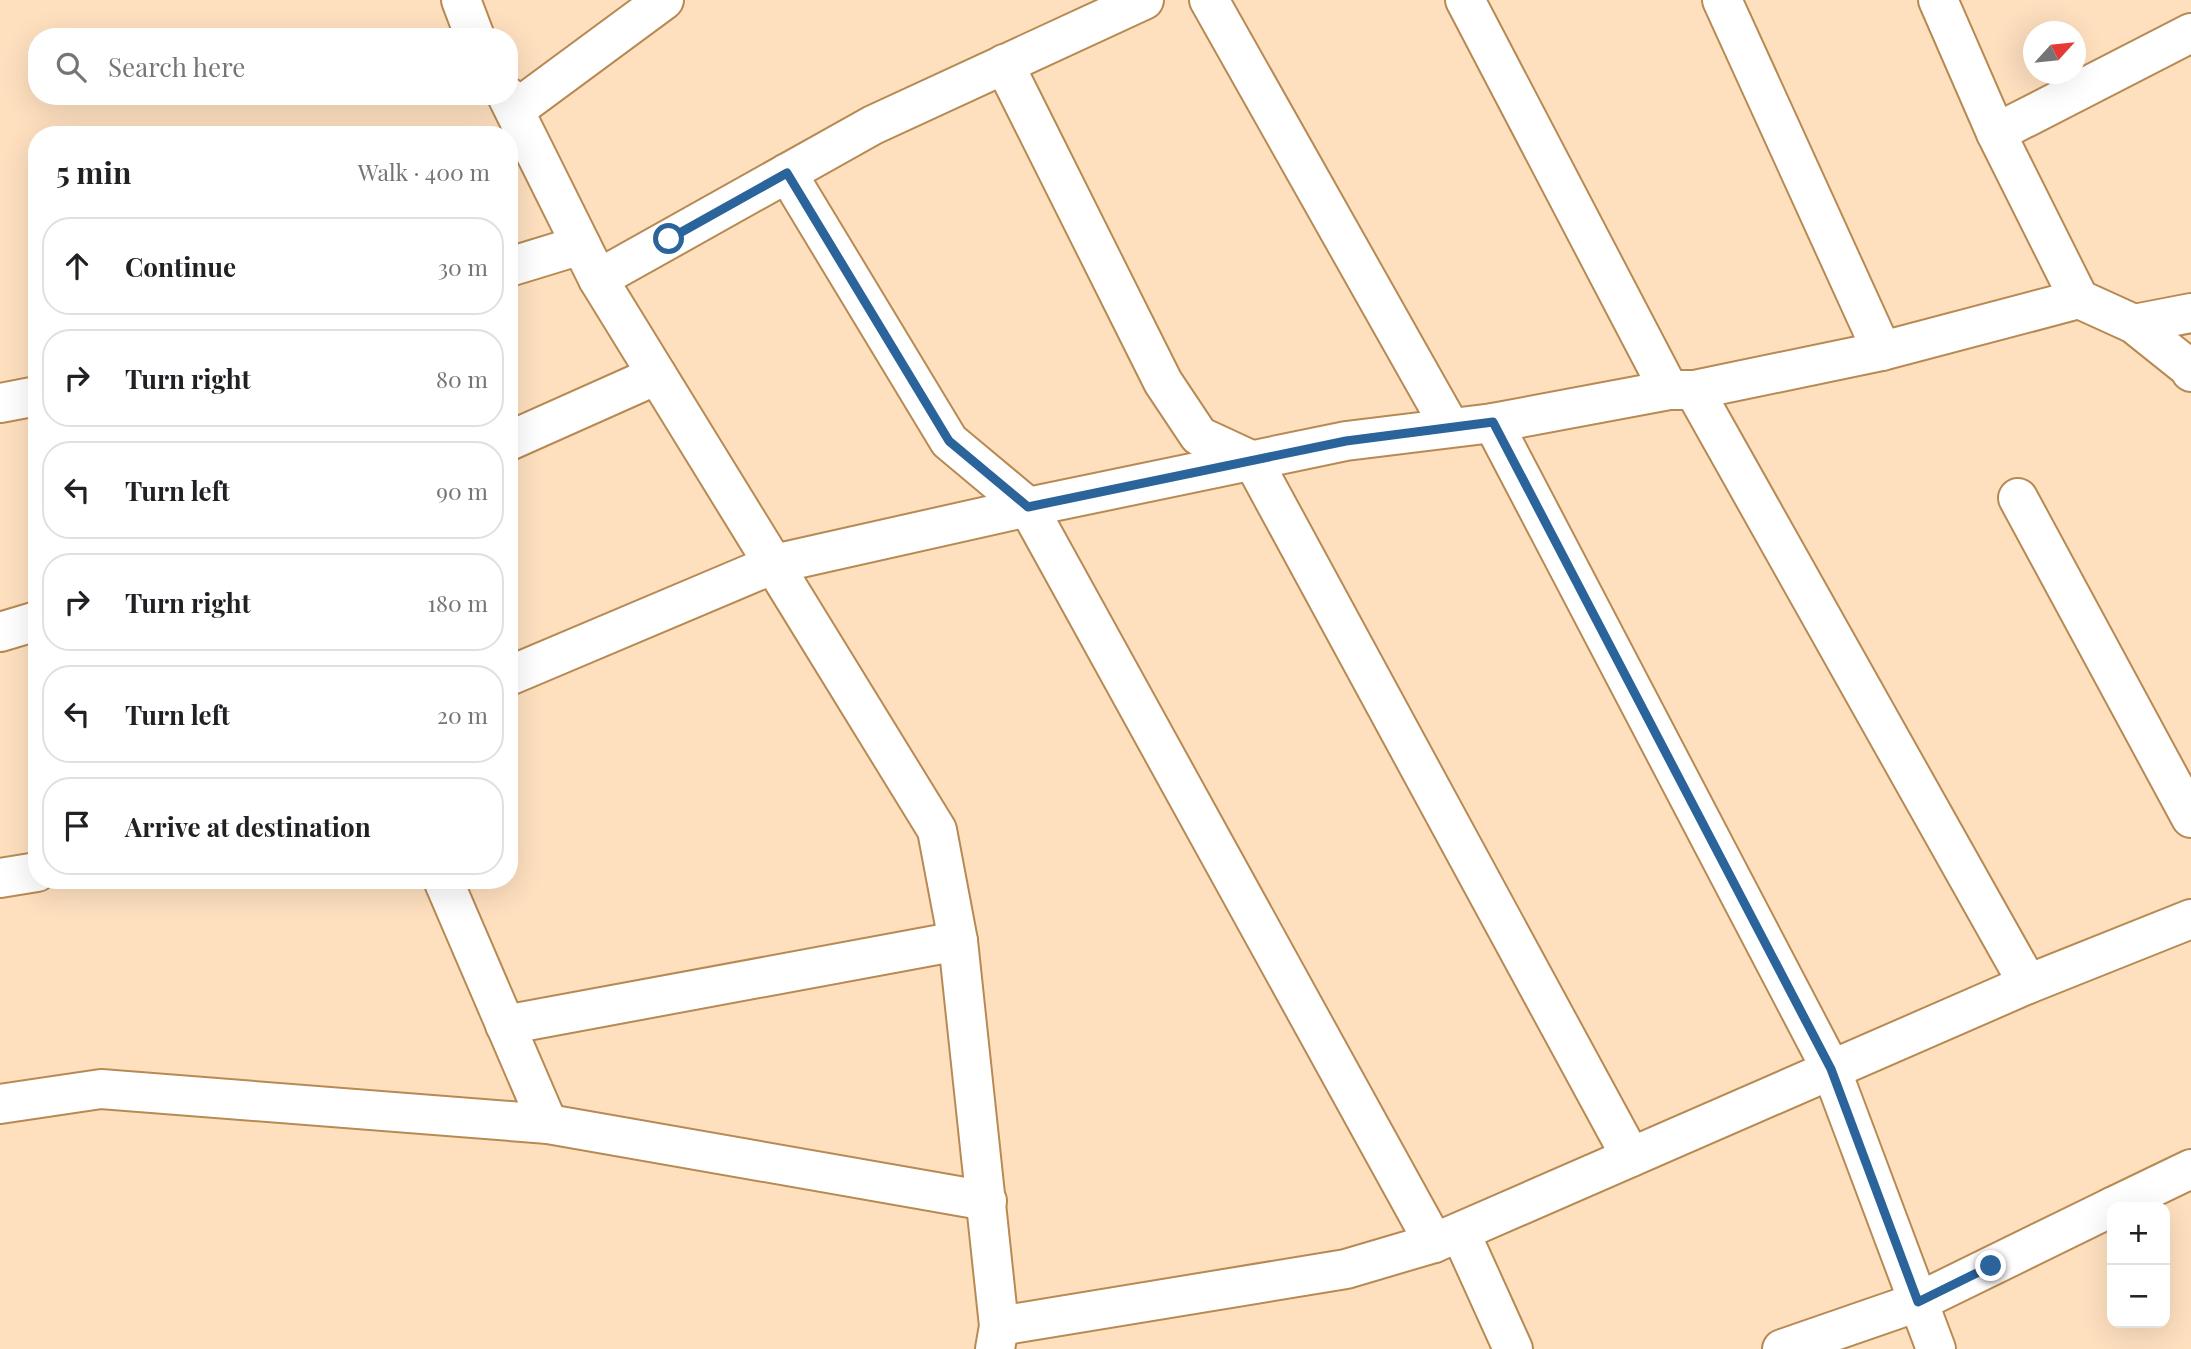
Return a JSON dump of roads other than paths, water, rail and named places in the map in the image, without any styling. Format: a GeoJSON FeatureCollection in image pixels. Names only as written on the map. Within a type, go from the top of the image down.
{"type":"FeatureCollection","features":[{"type":"Feature","properties":{"kind":"street"},"geometry":{"type":"LineString","coordinates":[[461,0],[472,28]]}},
{"type":"Feature","properties":{"kind":"street"},"geometry":{"type":"LineString","coordinates":[[518,98],[664,0]]}},
{"type":"Feature","properties":{"kind":"street"},"geometry":{"type":"LineString","coordinates":[[598,279],[873,125],[1143,0]]}},
{"type":"Feature","properties":{"kind":"street"},"geometry":{"type":"LineString","coordinates":[[1209,0],[1450,427]]}},
{"type":"Feature","properties":{"kind":"street"},"geometry":{"type":"LineString","coordinates":[[1465,0],[1681,390],[2028,984]]}},
{"type":"Feature","properties":{"kind":"street"},"geometry":{"type":"LineString","coordinates":[[1722,0],[1882,351]]}},
{"type":"Feature","properties":{"kind":"street"},"geometry":{"type":"LineString","coordinates":[[1938,0],[1996,133],[2079,299],[2134,324],[2191,372]]}},
{"type":"Feature","properties":{"kind":"street"},"geometry":{"type":"LineString","coordinates":[[1996,133],[2191,33]]}},
{"type":"Feature","properties":{"kind":"street"},"geometry":{"type":"LineString","coordinates":[[1004,64],[1163,382],[1199,436],[1254,460],[1631,1157]]}},
{"type":"Feature","properties":{"kind":"street"},"geometry":{"type":"LineString","coordinates":[[512,105],[598,279],[937,830],[958,941],[987,1200],[997,1337],[1346,1269],[1447,1237],[2028,984],[2187,932]]}},
{"type":"Feature","properties":{"kind":"street"},"geometry":{"type":"LineString","coordinates":[[787,173],[949,441],[1028,507],[1513,1349]]}},
{"type":"Feature","properties":{"kind":"street"},"geometry":{"type":"LineString","coordinates":[[518,264],[581,245]]}},
{"type":"Feature","properties":{"kind":"street"},"geometry":{"type":"LineString","coordinates":[[518,672],[774,564],[1028,507],[1346,441],[1493,422],[1681,390],[1882,351],[2079,299]]}},
{"type":"Feature","properties":{"kind":"street"},"geometry":{"type":"LineString","coordinates":[[2134,324],[2191,313]]}},
{"type":"Feature","properties":{"kind":"street"},"geometry":{"type":"LineString","coordinates":[[518,437],[657,375]]}},
{"type":"Feature","properties":{"kind":"street"},"geometry":{"type":"LineString","coordinates":[[0,403],[28,398]]}},
{"type":"Feature","properties":{"kind":"street"},"geometry":{"type":"LineString","coordinates":[[1493,422],[1831,1069],[1936,1349]]}},
{"type":"Feature","properties":{"kind":"street"},"geometry":{"type":"LineString","coordinates":[[2018,498],[2191,818]]}},
{"type":"Feature","properties":{"kind":"street"},"geometry":{"type":"LineString","coordinates":[[0,632],[28,624]]}},
{"type":"Feature","properties":{"kind":"street"},"geometry":{"type":"LineString","coordinates":[[0,878],[28,873]]}},
{"type":"Feature","properties":{"kind":"street"},"geometry":{"type":"LineString","coordinates":[[447,889],[548,1124]]}},
{"type":"Feature","properties":{"kind":"street"},"geometry":{"type":"LineString","coordinates":[[505,1025],[958,941]]}},
{"type":"Feature","properties":{"kind":"street"},"geometry":{"type":"LineString","coordinates":[[0,1104],[102,1089],[548,1124],[987,1200]]}},
{"type":"Feature","properties":{"kind":"street"},"geometry":{"type":"LineString","coordinates":[[2122,1202],[2191,1169]]}},
{"type":"Feature","properties":{"kind":"street"},"geometry":{"type":"LineString","coordinates":[[1782,1349],[1918,1302],[2107,1209]]}}]}
